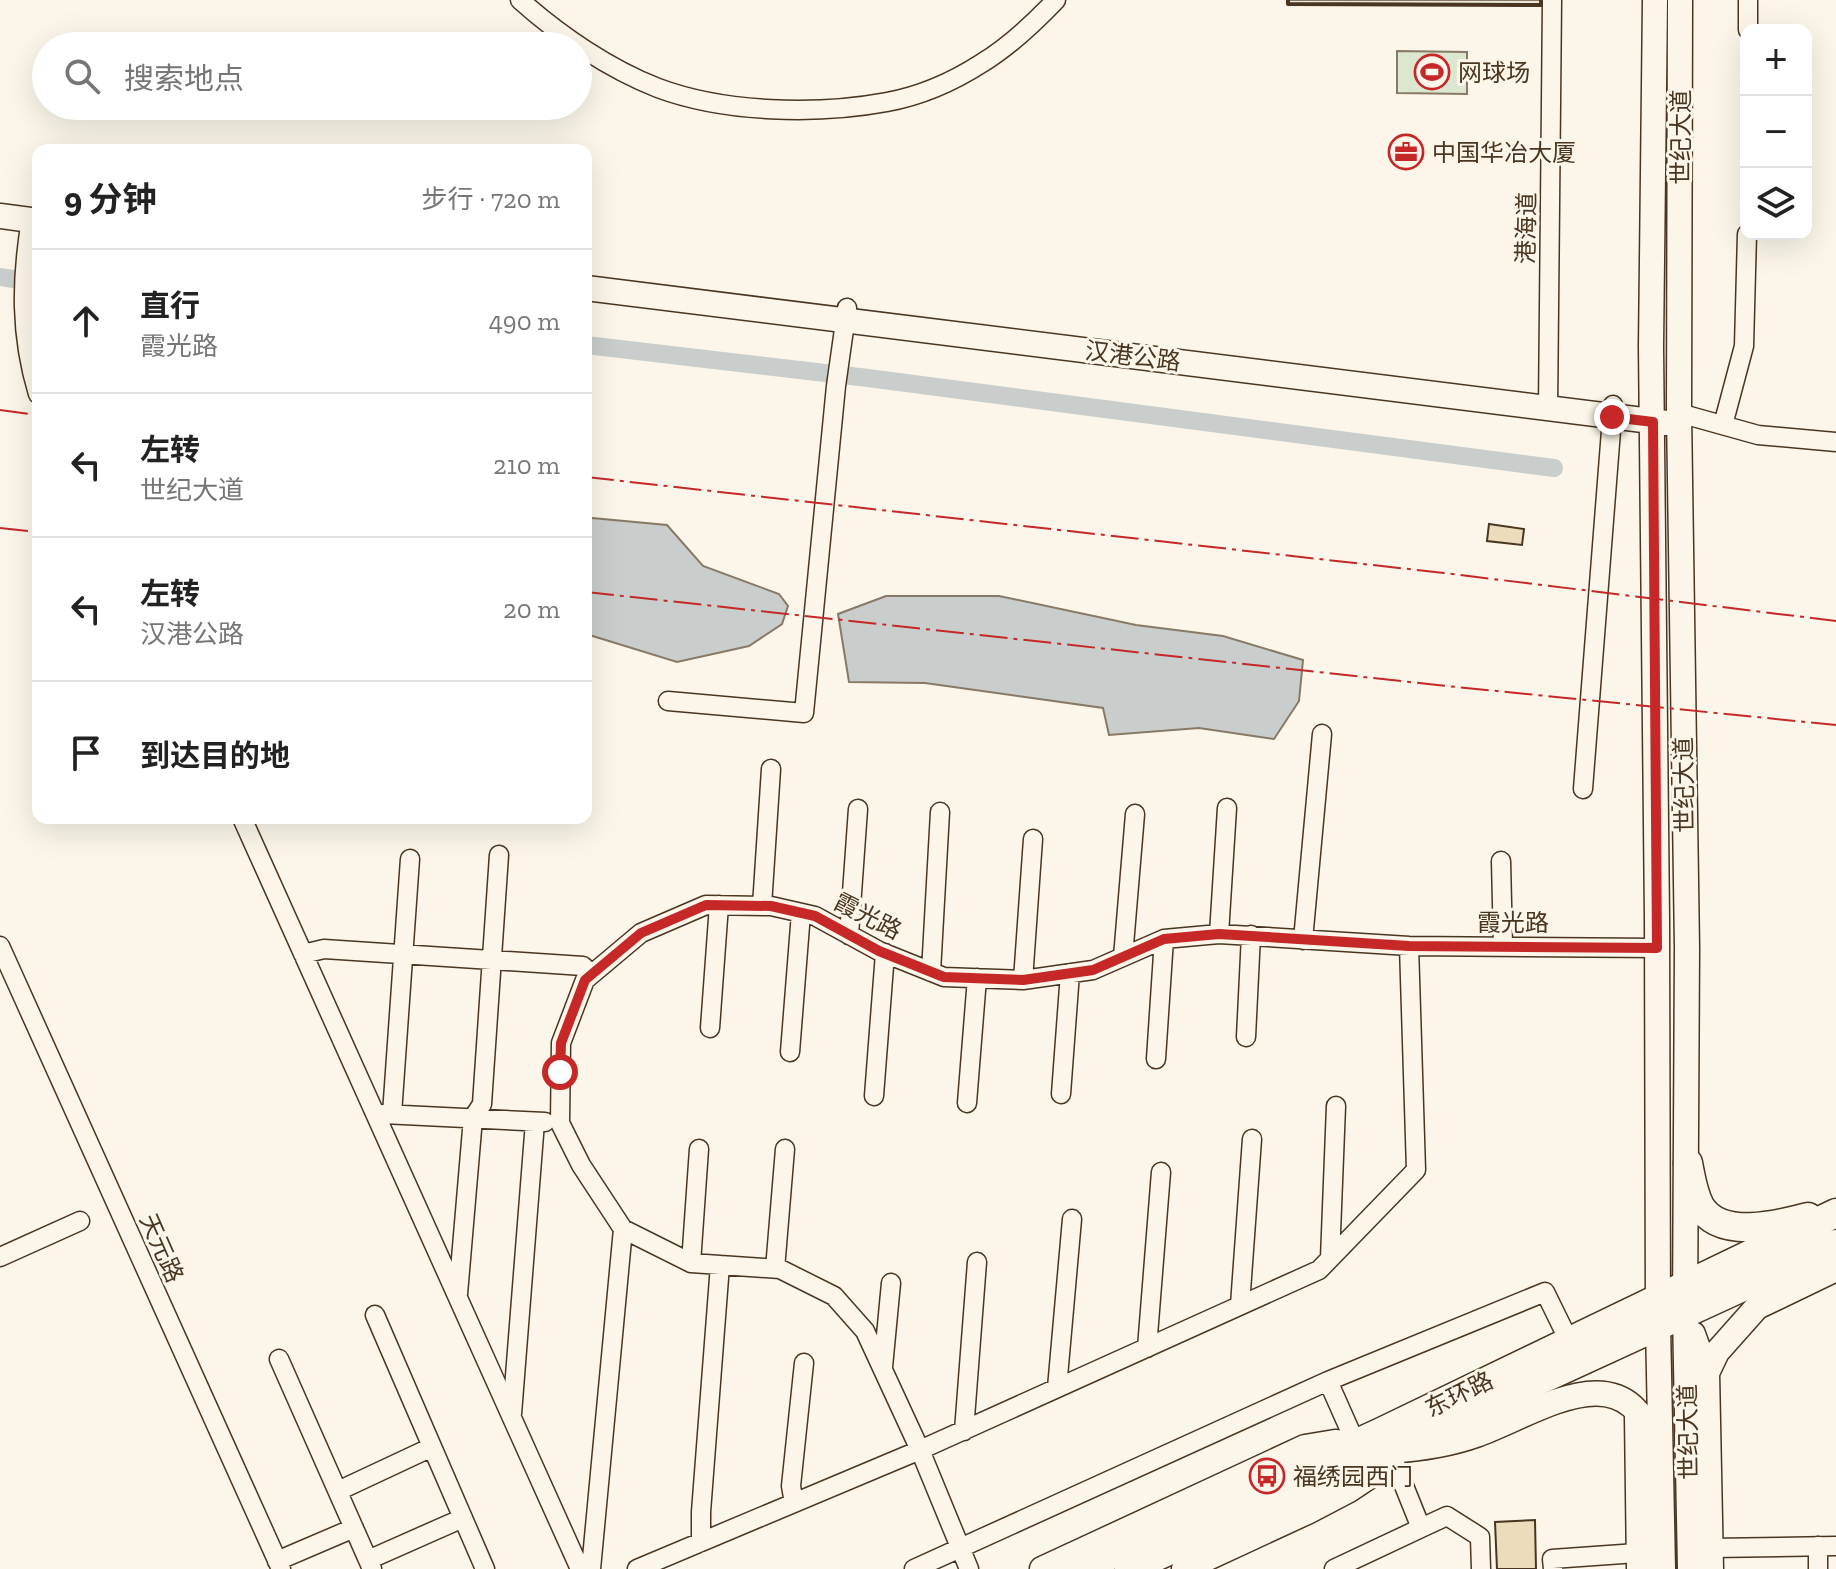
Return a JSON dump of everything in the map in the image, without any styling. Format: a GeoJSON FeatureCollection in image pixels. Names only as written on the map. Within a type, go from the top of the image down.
{"type":"FeatureCollection","features":[{"type":"Feature","properties":{"kind":"highway"},"geometry":{"type":"LineString","coordinates":[[1688,1163],[1702,1209],[1721,1223],[1736,1226],[1776,1224],[1836,1212]]}},
{"type":"Feature","properties":{"kind":"highway","name":"东环路"},"geometry":{"type":"LineString","coordinates":[[1129,1569],[1390,1451],[1658,1312],[1686,1285],[1836,1212]]}},
{"type":"Feature","properties":{"kind":"highway","name":"东环路"},"geometry":{"type":"LineString","coordinates":[[1080,1569],[1356,1444],[1569,1341],[1658,1312],[1685,1313],[1836,1244]]}},
{"type":"Feature","properties":{"kind":"main road","name":"世纪大道"},"geometry":{"type":"LineString","coordinates":[[1651,1561],[1661,1468],[1651,347],[1655,0]]}},
{"type":"Feature","properties":{"kind":"main road","name":"世纪大道"},"geometry":{"type":"LineString","coordinates":[[1680,0],[1679,419],[1688,1163],[1685,1313],[1690,1569]]}},
{"type":"Feature","properties":{"kind":"main road"},"geometry":{"type":"LineString","coordinates":[[0,202],[32,214]]}},
{"type":"Feature","properties":{"kind":"main road"},"geometry":{"type":"LineString","coordinates":[[0,216],[32,216]]}},
{"type":"Feature","properties":{"kind":"main road","name":"汉港公路"},"geometry":{"type":"LineString","coordinates":[[592,276],[846,314],[1679,419]]}},
{"type":"Feature","properties":{"kind":"main road","name":"汉港公路"},"geometry":{"type":"LineString","coordinates":[[592,289],[846,314]]}},
{"type":"Feature","properties":{"kind":"main road"},"geometry":{"type":"LineString","coordinates":[[1707,1562],[1707,1373],[1685,1313],[1757,1307],[1836,1269]]}},
{"type":"Feature","properties":{"kind":"main road"},"geometry":{"type":"LineString","coordinates":[[1707,1373],[1723,1344],[1757,1307]]}},
{"type":"Feature","properties":{"kind":"main road"},"geometry":{"type":"LineString","coordinates":[[1651,1561],[1637,1413],[1658,1312]]}},
{"type":"Feature","properties":{"kind":"main road"},"geometry":{"type":"LineString","coordinates":[[1184,1569],[1349,1490],[1370,1476],[1390,1451],[1458,1441],[1576,1394],[1596,1393],[1618,1397],[1637,1413],[1650,1434],[1661,1468]]}},
{"type":"Feature","properties":{"kind":"main road"},"geometry":{"type":"LineString","coordinates":[[1042,1569],[1305,1447],[1335,1442],[1356,1444]]}},
{"type":"Feature","properties":{"kind":"street"},"geometry":{"type":"LineString","coordinates":[[520,0],[563,32]]}},
{"type":"Feature","properties":{"kind":"street"},"geometry":{"type":"LineString","coordinates":[[592,53],[657,88],[689,98],[737,106],[801,109],[888,102],[935,87],[983,63],[1003,49],[1056,0]]}},
{"type":"Feature","properties":{"kind":"street","name":"港海道"},"geometry":{"type":"LineString","coordinates":[[1548,403],[1552,0]]}},
{"type":"Feature","properties":{"kind":"street"},"geometry":{"type":"LineString","coordinates":[[1748,0],[1748,24]]}},
{"type":"Feature","properties":{"kind":"street"},"geometry":{"type":"LineString","coordinates":[[32,238],[22,292],[23,328],[32,372]]}},
{"type":"Feature","properties":{"kind":"street"},"geometry":{"type":"LineString","coordinates":[[1723,425],[1744,346],[1747,240]]}},
{"type":"Feature","properties":{"kind":"street"},"geometry":{"type":"LineString","coordinates":[[668,701],[804,713],[836,386],[846,314]]}},
{"type":"Feature","properties":{"kind":"street"},"geometry":{"type":"LineString","coordinates":[[1583,789],[1612,411]]}},
{"type":"Feature","properties":{"kind":"street"},"geometry":{"type":"LineString","coordinates":[[1679,419],[1723,425],[1758,435],[1836,442]]}},
{"type":"Feature","properties":{"kind":"street"},"geometry":{"type":"LineString","coordinates":[[1303,940],[1322,734]]}},
{"type":"Feature","properties":{"kind":"street"},"geometry":{"type":"LineString","coordinates":[[762,906],[771,769]]}},
{"type":"Feature","properties":{"kind":"street"},"geometry":{"type":"LineString","coordinates":[[1219,934],[1227,808]]}},
{"type":"Feature","properties":{"kind":"street"},"geometry":{"type":"LineString","coordinates":[[849,935],[858,809]]}},
{"type":"Feature","properties":{"kind":"street"},"geometry":{"type":"LineString","coordinates":[[931,972],[940,812]]}},
{"type":"Feature","properties":{"kind":"street"},"geometry":{"type":"LineString","coordinates":[[1123,957],[1135,814]]}},
{"type":"Feature","properties":{"kind":"street"},"geometry":{"type":"LineString","coordinates":[[245,824],[303,954],[384,1114],[458,1296],[580,1569]]}},
{"type":"Feature","properties":{"kind":"street"},"geometry":{"type":"LineString","coordinates":[[1023,980],[1033,839]]}},
{"type":"Feature","properties":{"kind":"street"},"geometry":{"type":"LineString","coordinates":[[458,1296],[473,1118],[482,1104],[499,855]]}},
{"type":"Feature","properties":{"kind":"street"},"geometry":{"type":"LineString","coordinates":[[384,1114],[410,859]]}},
{"type":"Feature","properties":{"kind":"street"},"geometry":{"type":"LineString","coordinates":[[1501,861],[1503,945]]}},
{"type":"Feature","properties":{"kind":"street","name":"霞光路"},"geometry":{"type":"LineString","coordinates":[[623,1229],[581,1165],[560,1123],[561,1043],[585,980],[591,974],[641,933],[706,905],[762,906],[815,916],[885,953],[944,977],[1023,980],[1093,970],[1164,939],[1219,934],[1409,946],[1657,948]]}},
{"type":"Feature","properties":{"kind":"street"},"geometry":{"type":"LineString","coordinates":[[710,1028],[719,905]]}},
{"type":"Feature","properties":{"kind":"street"},"geometry":{"type":"LineString","coordinates":[[790,1052],[801,913]]}},
{"type":"Feature","properties":{"kind":"street"},"geometry":{"type":"LineString","coordinates":[[1246,1037],[1251,935]]}},
{"type":"Feature","properties":{"kind":"street"},"geometry":{"type":"LineString","coordinates":[[1156,1059],[1164,939]]}},
{"type":"Feature","properties":{"kind":"street","name":"天元路"},"geometry":{"type":"LineString","coordinates":[[0,946],[279,1565]]}},
{"type":"Feature","properties":{"kind":"street"},"geometry":{"type":"LineString","coordinates":[[637,1569],[964,1431],[1319,1270],[1416,1170],[1409,946]]}},
{"type":"Feature","properties":{"kind":"street"},"geometry":{"type":"LineString","coordinates":[[303,954],[324,949],[583,966],[591,974]]}},
{"type":"Feature","properties":{"kind":"street"},"geometry":{"type":"LineString","coordinates":[[874,1096],[885,953]]}},
{"type":"Feature","properties":{"kind":"street"},"geometry":{"type":"LineString","coordinates":[[1061,1094],[1070,973]]}},
{"type":"Feature","properties":{"kind":"street"},"geometry":{"type":"LineString","coordinates":[[967,1103],[977,978]]}},
{"type":"Feature","properties":{"kind":"street"},"geometry":{"type":"LineString","coordinates":[[1330,1258],[1336,1106]]}},
{"type":"Feature","properties":{"kind":"street"},"geometry":{"type":"LineString","coordinates":[[384,1114],[560,1123]]}},
{"type":"Feature","properties":{"kind":"street"},"geometry":{"type":"LineString","coordinates":[[512,1417],[535,1122]]}},
{"type":"Feature","properties":{"kind":"street"},"geometry":{"type":"LineString","coordinates":[[1240,1305],[1252,1139]]}},
{"type":"Feature","properties":{"kind":"street"},"geometry":{"type":"LineString","coordinates":[[691,1263],[699,1149]]}},
{"type":"Feature","properties":{"kind":"street"},"geometry":{"type":"LineString","coordinates":[[775,1269],[785,1149]]}},
{"type":"Feature","properties":{"kind":"street"},"geometry":{"type":"LineString","coordinates":[[1147,1348],[1161,1172]]}},
{"type":"Feature","properties":{"kind":"street"},"geometry":{"type":"LineString","coordinates":[[1057,1388],[1072,1219]]}},
{"type":"Feature","properties":{"kind":"street"},"geometry":{"type":"LineString","coordinates":[[0,1257],[80,1221]]}},
{"type":"Feature","properties":{"kind":"street"},"geometry":{"type":"LineString","coordinates":[[591,1569],[623,1229],[691,1263],[775,1269],[834,1296],[865,1331],[920,1450],[969,1569]]}},
{"type":"Feature","properties":{"kind":"street"},"geometry":{"type":"LineString","coordinates":[[964,1431],[977,1262]]}},
{"type":"Feature","properties":{"kind":"street"},"geometry":{"type":"LineString","coordinates":[[701,1542],[720,1265]]}},
{"type":"Feature","properties":{"kind":"street"},"geometry":{"type":"LineString","coordinates":[[883,1370],[891,1283]]}},
{"type":"Feature","properties":{"kind":"street"},"geometry":{"type":"LineString","coordinates":[[914,1569],[1328,1381],[1545,1292],[1569,1341]]}},
{"type":"Feature","properties":{"kind":"street"},"geometry":{"type":"LineString","coordinates":[[375,1315],[485,1569]]}},
{"type":"Feature","properties":{"kind":"street"},"geometry":{"type":"LineString","coordinates":[[279,1359],[370,1564],[463,1518]]}},
{"type":"Feature","properties":{"kind":"street"},"geometry":{"type":"LineString","coordinates":[[794,1503],[791,1486],[804,1363]]}},
{"type":"Feature","properties":{"kind":"street"},"geometry":{"type":"LineString","coordinates":[[1328,1381],[1356,1444]]}},
{"type":"Feature","properties":{"kind":"street"},"geometry":{"type":"LineString","coordinates":[[338,1491],[432,1447]]}},
{"type":"Feature","properties":{"kind":"street"},"geometry":{"type":"LineString","coordinates":[[1390,1451],[1421,1528]]}},
{"type":"Feature","properties":{"kind":"street"},"geometry":{"type":"LineString","coordinates":[[1334,1569],[1447,1516],[1480,1537],[1481,1569]]}},
{"type":"Feature","properties":{"kind":"street"},"geometry":{"type":"LineString","coordinates":[[1689,1517],[1707,1562],[1827,1546],[1818,1569]]}},
{"type":"Feature","properties":{"kind":"street"},"geometry":{"type":"LineString","coordinates":[[279,1565],[354,1528]]}},
{"type":"Feature","properties":{"kind":"street"},"geometry":{"type":"LineString","coordinates":[[1553,1569],[1552,1559],[1651,1561]]}},
{"type":"Feature","properties":{"kind":"green space","name":"网球场"},"geometry":{"type":"Polygon","coordinates":[[[1397,51],[1467,52],[1467,94],[1397,93],[1397,51]]]}},
{"type":"Feature","properties":{"kind":"shaded area"},"geometry":{"type":"Polygon","coordinates":[[[1288,0],[1541,0],[1541,5],[1288,4],[1288,0]]]}},
{"type":"Feature","properties":{"kind":"shaded area"},"geometry":{"type":"Polygon","coordinates":[[[592,518],[667,525],[703,566],[779,594],[788,606],[782,624],[749,646],[677,662],[592,636],[592,518]]]}},
{"type":"Feature","properties":{"kind":"shaded area"},"geometry":{"type":"Polygon","coordinates":[[[886,596],[999,596],[1136,625],[1223,636],[1303,660],[1299,701],[1274,739],[1199,728],[1109,735],[1103,708],[925,683],[849,682],[838,614],[886,596]]]}},
{"type":"Feature","properties":{"kind":"building"},"geometry":{"type":"Polygon","coordinates":[[[1489,524],[1524,529],[1522,545],[1487,541],[1489,524]]]}},
{"type":"Feature","properties":{"kind":"building"},"geometry":{"type":"Polygon","coordinates":[[[1535,1520],[1536,1569],[1497,1569],[1495,1522],[1535,1520]]]}},
{"type":"Feature","properties":{"kind":"waterway"},"geometry":{"type":"LineString","coordinates":[[0,277],[13,279]]}},
{"type":"Feature","properties":{"kind":"waterway"},"geometry":{"type":"LineString","coordinates":[[592,346],[868,378],[1554,468]]}},
{"type":"Feature","properties":{"kind":"wall"},"geometry":{"type":"LineString","coordinates":[[1288,0],[1288,4],[1541,5],[1541,0]]}},
{"type":"Feature","properties":{"kind":"power"},"geometry":{"type":"LineString","coordinates":[[0,410],[32,414]]}},
{"type":"Feature","properties":{"kind":"power"},"geometry":{"type":"LineString","coordinates":[[592,478],[1444,573],[1836,621]]}},
{"type":"Feature","properties":{"kind":"power"},"geometry":{"type":"LineString","coordinates":[[0,528],[32,531]]}},
{"type":"Feature","properties":{"kind":"power"},"geometry":{"type":"LineString","coordinates":[[592,593],[1437,685],[1836,725]]}},
{"type":"Feature","properties":{"kind":"place","name":"网球场"},"geometry":{"type":"Point","coordinates":[1432,72]}},
{"type":"Feature","properties":{"kind":"place","name":"中国华冶大厦"},"geometry":{"type":"Point","coordinates":[1406,152]}},
{"type":"Feature","properties":{"kind":"place","name":"福绣园西门"},"geometry":{"type":"Point","coordinates":[1267,1476]}},
{"type":"Feature","properties":{"kind":"route"},"geometry":{"type":"LineString","coordinates":[[560,1072],[561,1043],[585,980],[641,933],[706,905],[771,906],[815,916],[879,951],[944,977],[1023,980],[1093,970],[1164,939],[1219,934],[1409,946],[1657,948],[1653,422],[1612,417]]}}]}
